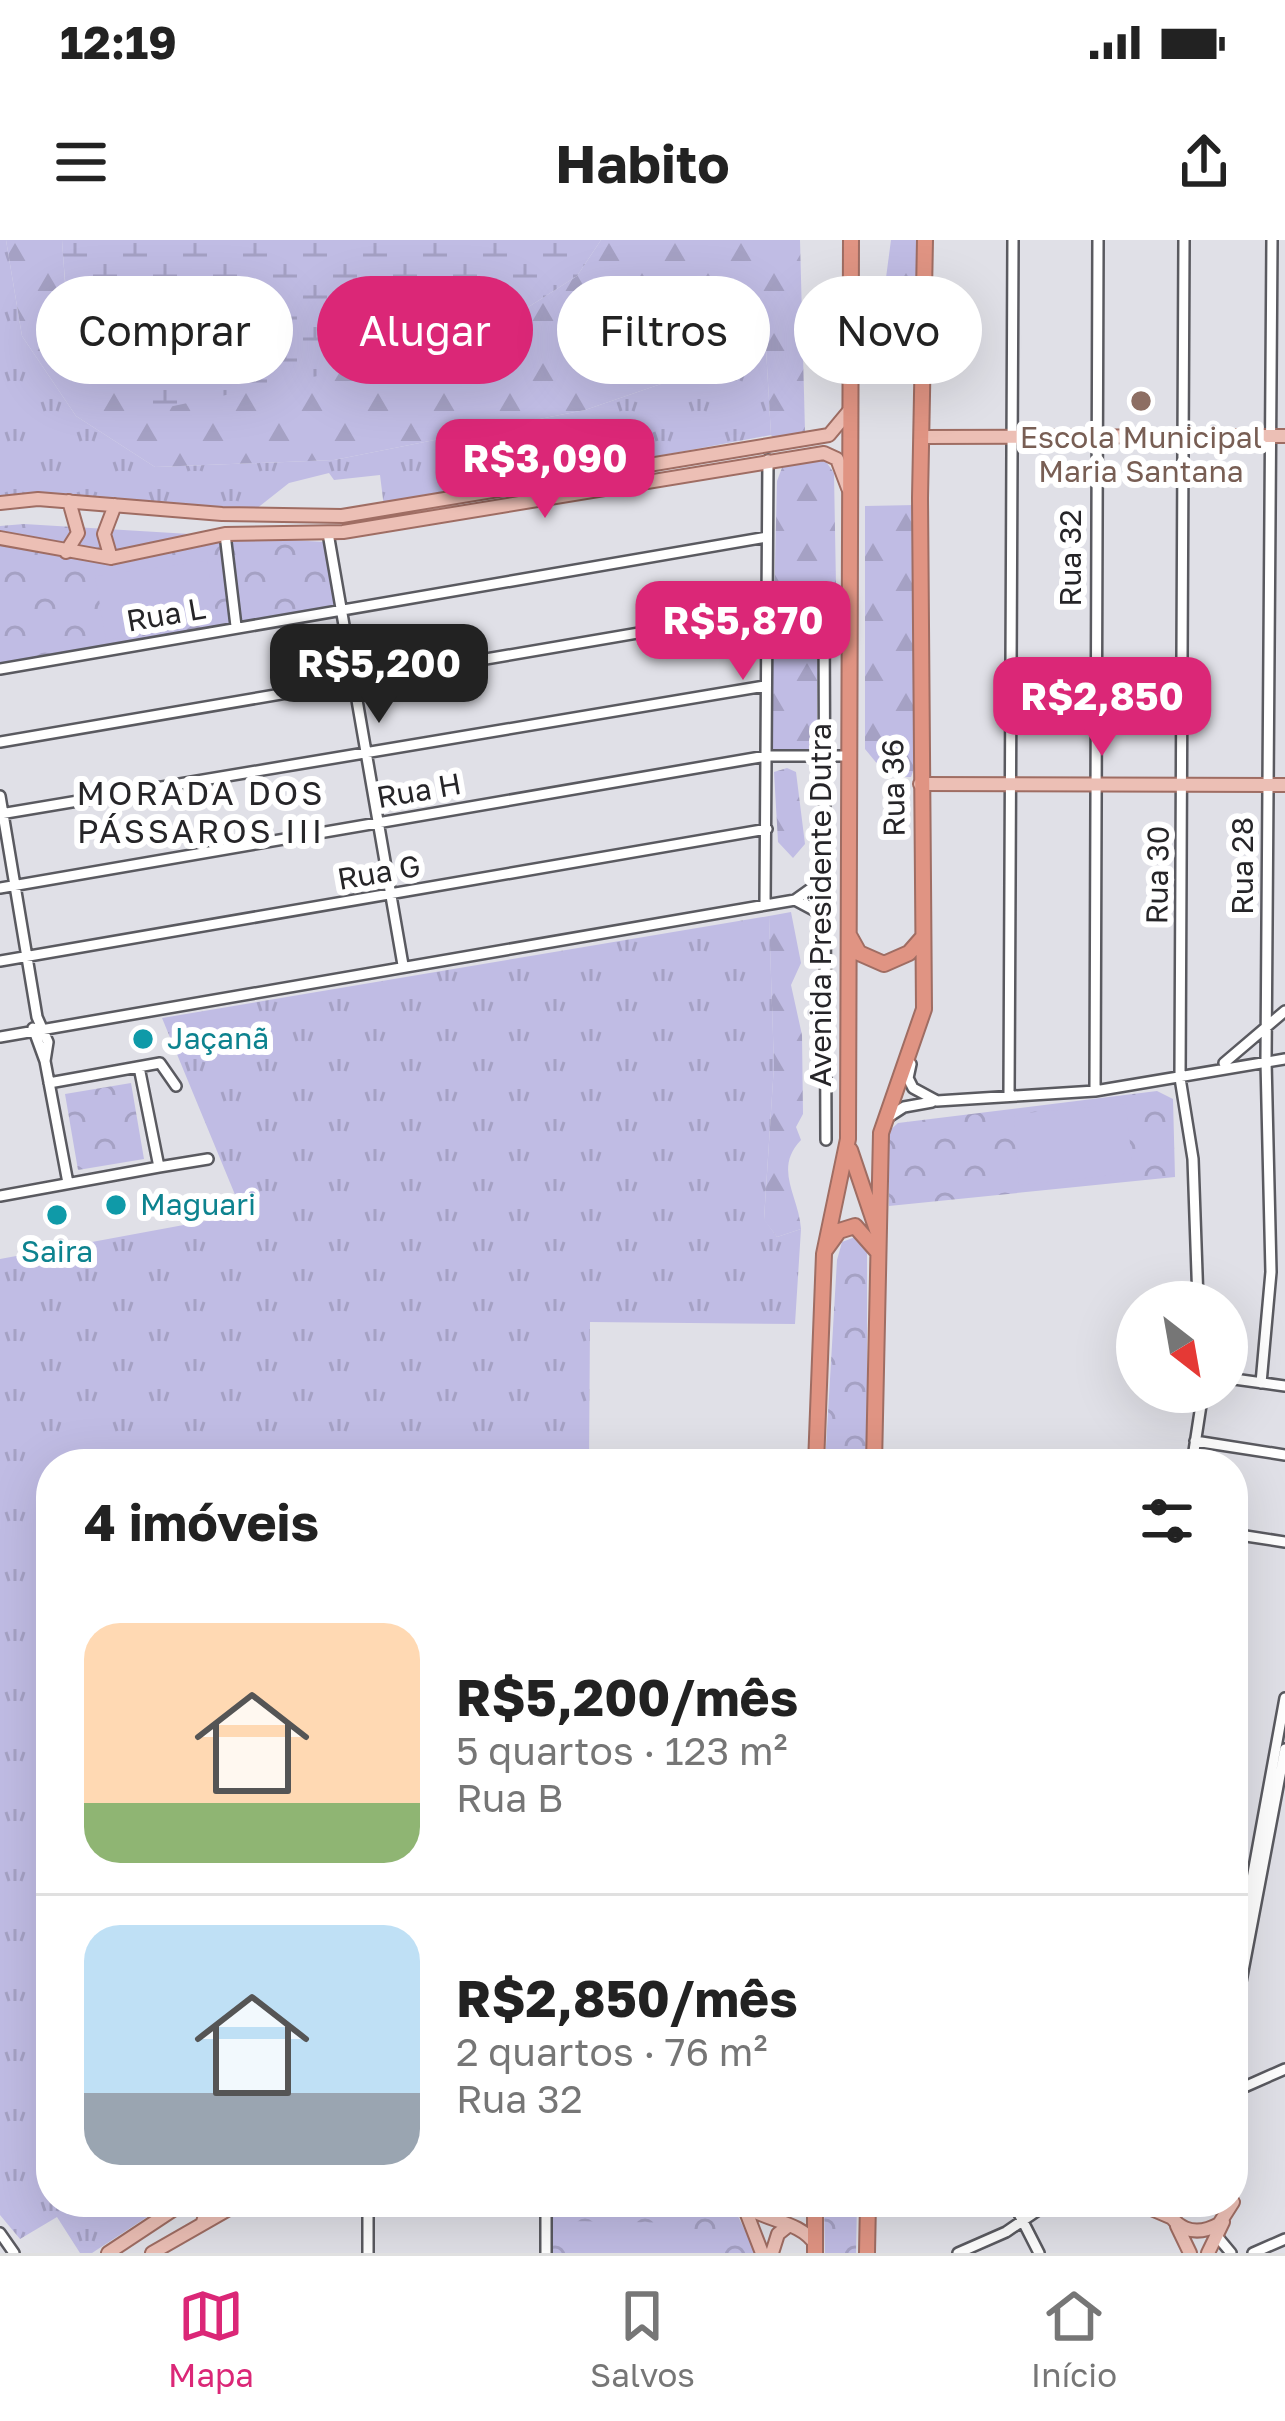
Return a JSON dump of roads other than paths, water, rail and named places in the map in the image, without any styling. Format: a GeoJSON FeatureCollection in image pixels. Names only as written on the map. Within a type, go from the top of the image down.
{"type":"FeatureCollection","features":[{"type":"Feature","properties":{"kind":"highway","name":"Avenida Presidente Dutra"},"geometry":{"type":"LineString","coordinates":[[851,240],[848,1139],[855,1178],[879,1235],[874,1449]]}},
{"type":"Feature","properties":{"kind":"highway","name":"Rua 36"},"geometry":{"type":"LineString","coordinates":[[883,1122],[924,1009],[920,784],[925,240]]}},
{"type":"Feature","properties":{"kind":"highway"},"geometry":{"type":"LineString","coordinates":[[848,930],[859,953],[884,964],[909,953],[923,936]]}},
{"type":"Feature","properties":{"kind":"highway"},"geometry":{"type":"LineString","coordinates":[[879,1235],[883,1122]]}},
{"type":"Feature","properties":{"kind":"highway","name":"Avenida Presidente Dutra"},"geometry":{"type":"LineString","coordinates":[[816,1449],[824,1254],[848,1139]]}},
{"type":"Feature","properties":{"kind":"highway"},"geometry":{"type":"LineString","coordinates":[[824,1254],[835,1234],[855,1226],[865,1231],[879,1256]]}},
{"type":"Feature","properties":{"kind":"highway"},"geometry":{"type":"LineString","coordinates":[[815,2217],[815,2249]]}},
{"type":"Feature","properties":{"kind":"highway"},"geometry":{"type":"LineString","coordinates":[[867,2253],[868,2217]]}},
{"type":"Feature","properties":{"kind":"main road"},"geometry":{"type":"LineString","coordinates":[[0,503],[69,501],[342,517],[829,435],[847,419],[850,405]]}},
{"type":"Feature","properties":{"kind":"main road"},"geometry":{"type":"LineString","coordinates":[[923,437],[1285,436]]}},
{"type":"Feature","properties":{"kind":"main road"},"geometry":{"type":"LineString","coordinates":[[0,538],[111,558],[225,534],[328,533],[824,453],[837,458],[849,492]]}},
{"type":"Feature","properties":{"kind":"main road"},"geometry":{"type":"LineString","coordinates":[[66,552],[79,523],[69,501]]}},
{"type":"Feature","properties":{"kind":"main road"},"geometry":{"type":"LineString","coordinates":[[111,558],[104,534],[115,505]]}},
{"type":"Feature","properties":{"kind":"main road"},"geometry":{"type":"LineString","coordinates":[[920,784],[1285,785]]}},
{"type":"Feature","properties":{"kind":"main road"},"geometry":{"type":"LineString","coordinates":[[108,2253],[162,2217]]}},
{"type":"Feature","properties":{"kind":"main road"},"geometry":{"type":"LineString","coordinates":[[202,2223],[204,2217]]}},
{"type":"Feature","properties":{"kind":"main road"},"geometry":{"type":"LineString","coordinates":[[152,2253],[213,2217]]}},
{"type":"Feature","properties":{"kind":"main road"},"geometry":{"type":"LineString","coordinates":[[747,2217],[762,2253]]}},
{"type":"Feature","properties":{"kind":"main road"},"geometry":{"type":"LineString","coordinates":[[769,2217],[806,2232],[815,2249]]}},
{"type":"Feature","properties":{"kind":"main road"},"geometry":{"type":"LineString","coordinates":[[1166,2217],[1202,2231],[1224,2219]]}},
{"type":"Feature","properties":{"kind":"main road"},"geometry":{"type":"LineString","coordinates":[[1172,2217],[1190,2253]]}},
{"type":"Feature","properties":{"kind":"main road"},"geometry":{"type":"LineString","coordinates":[[1208,2253],[1224,2219]]}},
{"type":"Feature","properties":{"kind":"main road"},"geometry":{"type":"LineString","coordinates":[[772,2253],[778,2234],[788,2226]]}},
{"type":"Feature","properties":{"kind":"street"},"geometry":{"type":"LineString","coordinates":[[1010,1096],[1013,240]]}},
{"type":"Feature","properties":{"kind":"street","name":"Rua 32"},"geometry":{"type":"LineString","coordinates":[[1095,1091],[1098,240]]}},
{"type":"Feature","properties":{"kind":"street","name":"Rua 30"},"geometry":{"type":"LineString","coordinates":[[1184,240],[1180,1078],[1193,1159],[1197,1281]]}},
{"type":"Feature","properties":{"kind":"street","name":"Rua 28"},"geometry":{"type":"LineString","coordinates":[[1262,1383],[1271,1272],[1266,1061],[1272,240]]}},
{"type":"Feature","properties":{"kind":"street"},"geometry":{"type":"LineString","coordinates":[[766,904],[768,460]]}},
{"type":"Feature","properties":{"kind":"street"},"geometry":{"type":"LineString","coordinates":[[328,533],[404,965]]}},
{"type":"Feature","properties":{"kind":"street"},"geometry":{"type":"LineString","coordinates":[[225,534],[236,626]]}},
{"type":"Feature","properties":{"kind":"street","name":"Rua L"},"geometry":{"type":"LineString","coordinates":[[0,669],[767,537]]}},
{"type":"Feature","properties":{"kind":"street"},"geometry":{"type":"LineString","coordinates":[[0,742],[767,611]]}},
{"type":"Feature","properties":{"kind":"street"},"geometry":{"type":"LineString","coordinates":[[826,1140],[824,613],[850,612]]}},
{"type":"Feature","properties":{"kind":"street"},"geometry":{"type":"LineString","coordinates":[[2,814],[765,686]]}},
{"type":"Feature","properties":{"kind":"street","name":"Rua H"},"geometry":{"type":"LineString","coordinates":[[0,888],[766,756],[848,756]]}},
{"type":"Feature","properties":{"kind":"street"},"geometry":{"type":"LineString","coordinates":[[0,796],[37,1017],[45,1030],[45,1061],[68,1184]]}},
{"type":"Feature","properties":{"kind":"street","name":"Rua G"},"geometry":{"type":"LineString","coordinates":[[0,961],[767,829]]}},
{"type":"Feature","properties":{"kind":"street"},"geometry":{"type":"LineString","coordinates":[[0,1037],[795,900],[823,880]]}},
{"type":"Feature","properties":{"kind":"street"},"geometry":{"type":"LineString","coordinates":[[795,900],[824,916]]}},
{"type":"Feature","properties":{"kind":"street"},"geometry":{"type":"LineString","coordinates":[[1220,1066],[1285,1011]]}},
{"type":"Feature","properties":{"kind":"street"},"geometry":{"type":"LineString","coordinates":[[37,1017],[31,1032],[45,1061]]}},
{"type":"Feature","properties":{"kind":"street"},"geometry":{"type":"LineString","coordinates":[[914,1047],[908,1078],[920,1094],[937,1102]]}},
{"type":"Feature","properties":{"kind":"street"},"geometry":{"type":"LineString","coordinates":[[883,1122],[904,1107],[1095,1091],[1180,1078],[1220,1066],[1285,1059]]}},
{"type":"Feature","properties":{"kind":"street"},"geometry":{"type":"LineString","coordinates":[[49,1083],[166,1065],[176,1086]]}},
{"type":"Feature","properties":{"kind":"street"},"geometry":{"type":"LineString","coordinates":[[139,1067],[159,1167]]}},
{"type":"Feature","properties":{"kind":"street"},"geometry":{"type":"LineString","coordinates":[[0,1196],[208,1159]]}},
{"type":"Feature","properties":{"kind":"street"},"geometry":{"type":"LineString","coordinates":[[1248,1381],[1285,1386]]}},
{"type":"Feature","properties":{"kind":"street"},"geometry":{"type":"LineString","coordinates":[[1195,1449],[1200,1413]]}},
{"type":"Feature","properties":{"kind":"street"},"geometry":{"type":"LineString","coordinates":[[1196,1441],[1247,1449]]}},
{"type":"Feature","properties":{"kind":"street"},"geometry":{"type":"LineString","coordinates":[[1248,1449],[1285,1455]]}},
{"type":"Feature","properties":{"kind":"street"},"geometry":{"type":"LineString","coordinates":[[1248,1537],[1285,1543]]}},
{"type":"Feature","properties":{"kind":"street"},"geometry":{"type":"LineString","coordinates":[[1248,1941],[1279,1768],[1285,1698]]}},
{"type":"Feature","properties":{"kind":"street"},"geometry":{"type":"LineString","coordinates":[[1248,1913],[1285,1749]]}},
{"type":"Feature","properties":{"kind":"street"},"geometry":{"type":"LineString","coordinates":[[1248,2085],[1285,2069]]}},
{"type":"Feature","properties":{"kind":"street"},"geometry":{"type":"LineString","coordinates":[[368,2217],[368,2253]]}},
{"type":"Feature","properties":{"kind":"street"},"geometry":{"type":"LineString","coordinates":[[546,2217],[546,2253]]}},
{"type":"Feature","properties":{"kind":"street"},"geometry":{"type":"LineString","coordinates":[[1021,2217],[1040,2253]]}},
{"type":"Feature","properties":{"kind":"street"},"geometry":{"type":"LineString","coordinates":[[958,2253],[1031,2217]]}},
{"type":"Feature","properties":{"kind":"street"},"geometry":{"type":"LineString","coordinates":[[1216,2235],[1231,2253]]}},
{"type":"Feature","properties":{"kind":"street"},"geometry":{"type":"LineString","coordinates":[[1253,2253],[1285,2239]]}},
{"type":"Feature","properties":{"kind":"street"},"geometry":{"type":"LineString","coordinates":[[2,2240],[14,2253]]}},
{"type":"Feature","properties":{"kind":"place","name":"Escola Municipal Maria Santana"},"geometry":{"type":"Point","coordinates":[1141,401]}},
{"type":"Feature","properties":{"kind":"place","name":"Jaçanã"},"geometry":{"type":"Point","coordinates":[143,1039]}},
{"type":"Feature","properties":{"kind":"place","name":"Maguari"},"geometry":{"type":"Point","coordinates":[116,1205]}},
{"type":"Feature","properties":{"kind":"place","name":"Saira"},"geometry":{"type":"Point","coordinates":[57,1215]}},
{"type":"Feature","properties":{"kind":"district","name":"MORADA DOS PÁSSAROS III"},"geometry":{"type":"Point","coordinates":[201,812]}}]}
